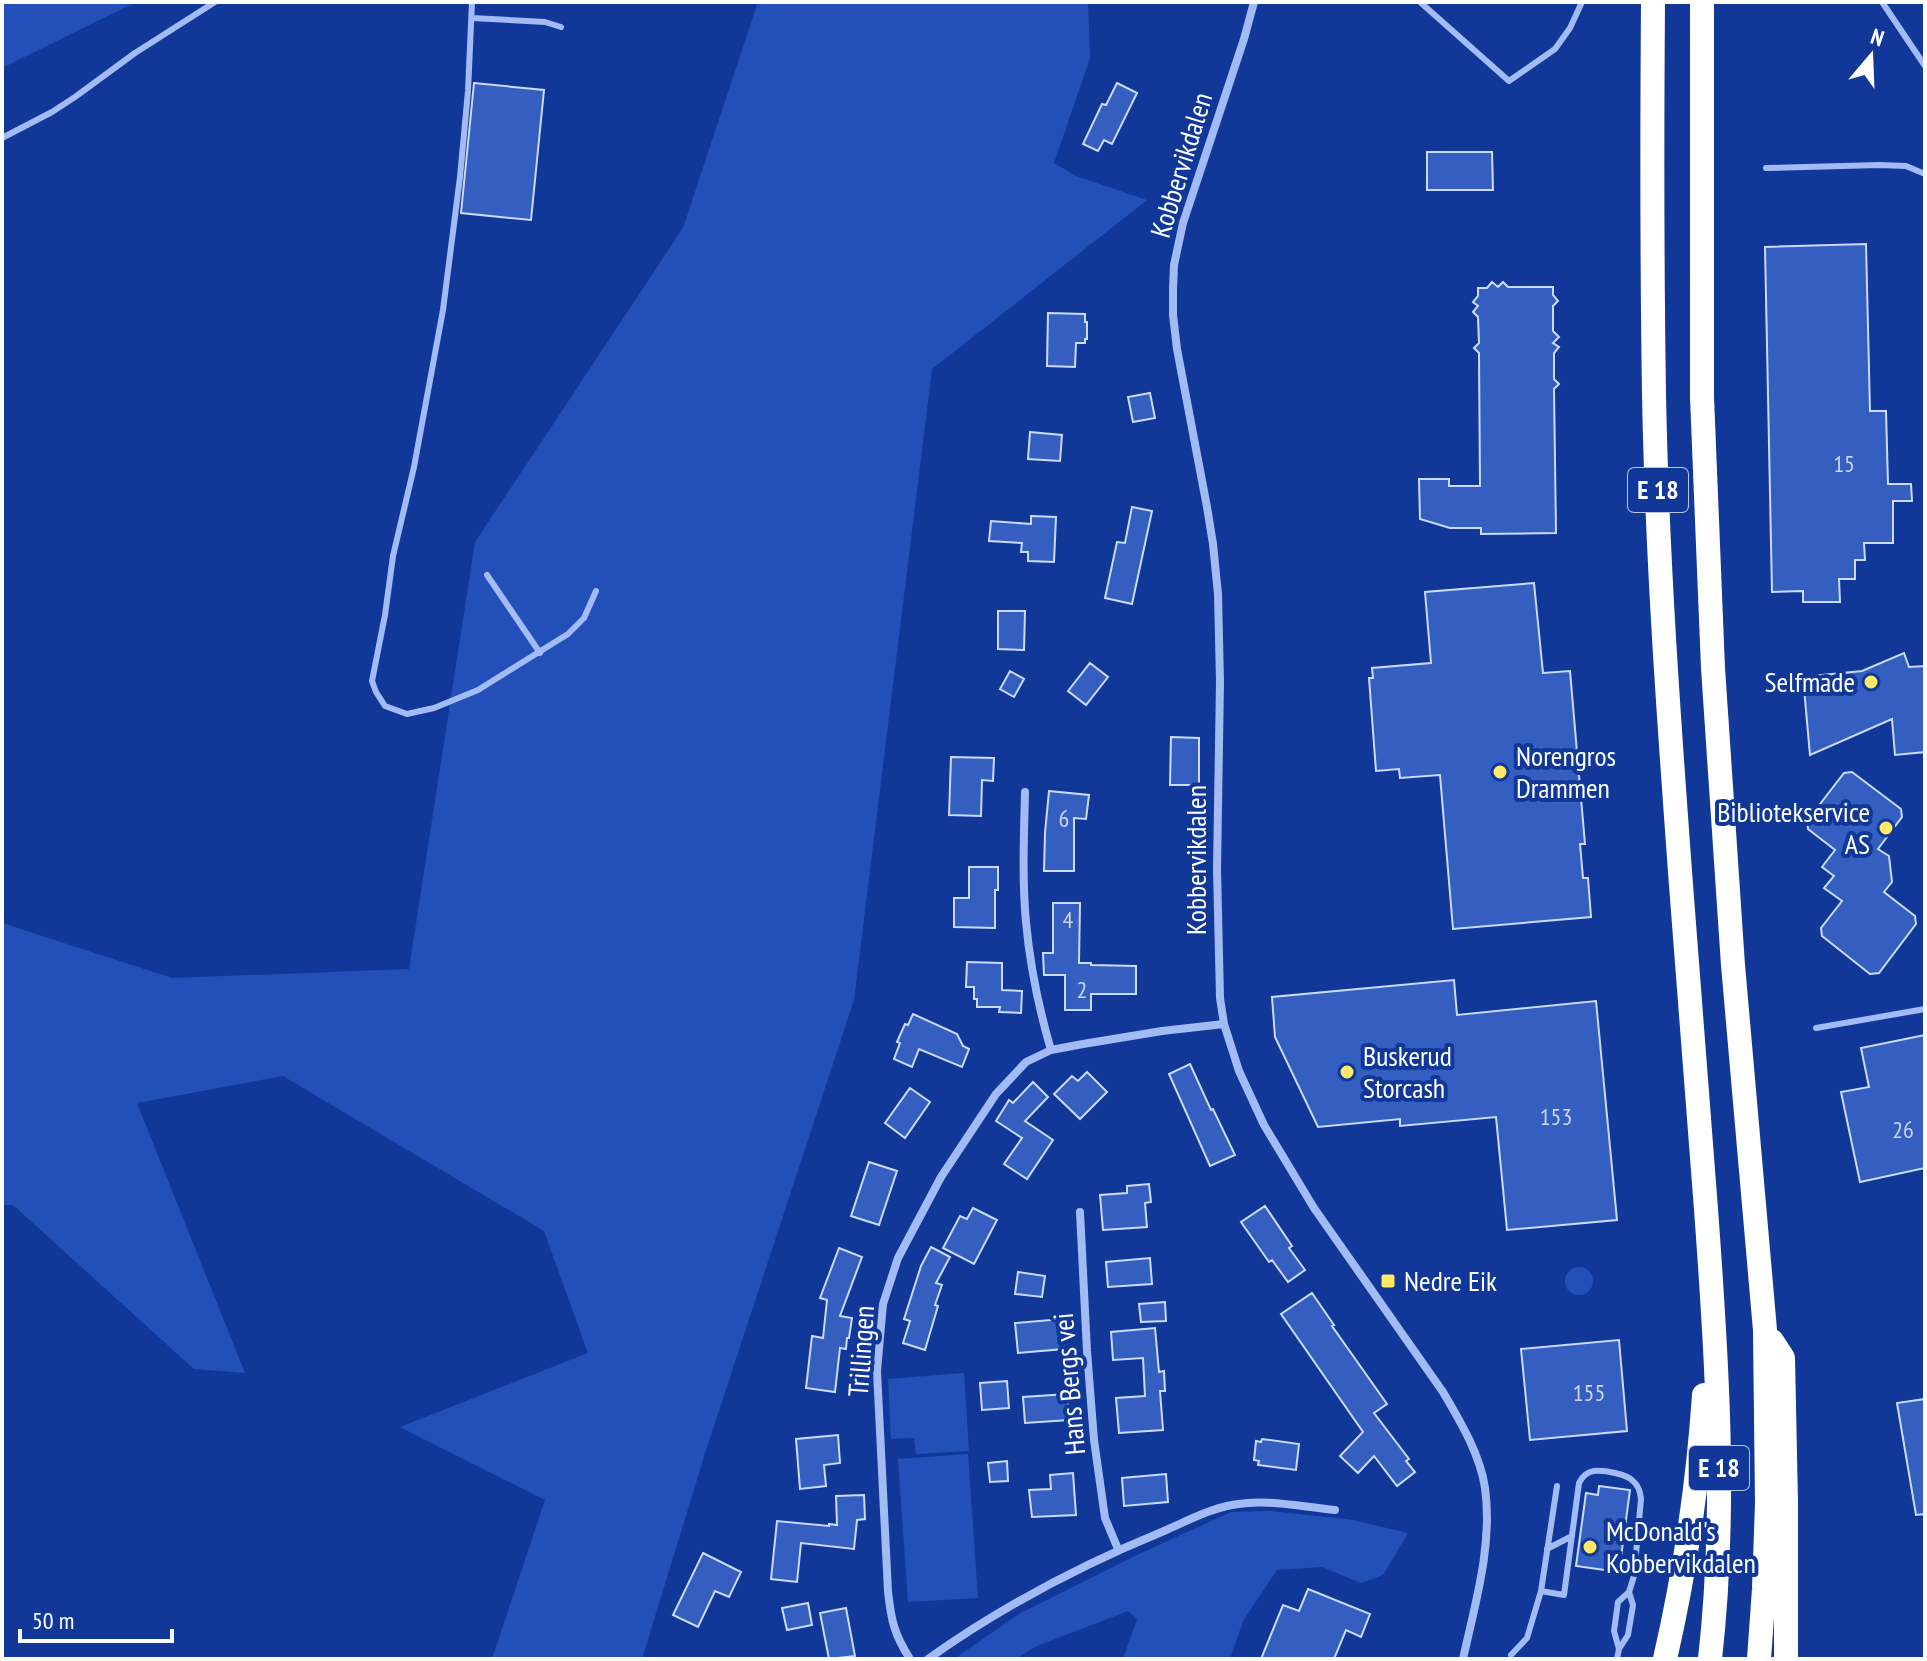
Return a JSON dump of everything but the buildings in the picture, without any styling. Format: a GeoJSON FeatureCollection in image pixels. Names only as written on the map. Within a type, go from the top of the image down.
{"type":"FeatureCollection","features":[{"type":"Feature","properties":{"kind":"highway","name":"E 18"},"geometry":{"type":"LineString","coordinates":[[1653,2],[1654,398],[1665,675],[1718,1394],[1717,1579],[1710,1659]]}},
{"type":"Feature","properties":{"kind":"highway","name":"E 18"},"geometry":{"type":"LineString","coordinates":[[1702,2],[1702,397],[1713,668],[1733,965],[1765,1330],[1767,1503],[1759,1659]]}},
{"type":"Feature","properties":{"kind":"highway"},"geometry":{"type":"LineString","coordinates":[[1665,1659],[1686,1556],[1700,1450],[1711,1277]]}},
{"type":"Feature","properties":{"kind":"highway"},"geometry":{"type":"LineString","coordinates":[[1765,1330],[1783,1358],[1786,1659]]}},
{"type":"Feature","properties":{"kind":"street","name":"Kobbervikdalen"},"geometry":{"type":"LineString","coordinates":[[1254,2],[1183,223],[1174,265],[1173,290],[1177,349],[1207,507],[1218,594],[1217,936],[1220,998],[1224,1024],[1239,1071],[1264,1125],[1314,1208],[1443,1392],[1476,1456],[1485,1486],[1485,1540],[1482,1573],[1463,1659]]}},
{"type":"Feature","properties":{"kind":"street"},"geometry":{"type":"LineString","coordinates":[[1025,792],[1026,926],[1041,1016],[1051,1050]]}},
{"type":"Feature","properties":{"kind":"street","name":"Trillingen"},"geometry":{"type":"LineString","coordinates":[[910,1659],[897,1638],[888,1591],[877,1371],[883,1304],[898,1258],[941,1177],[996,1094],[1026,1062],[1051,1050],[1224,1024]]}},
{"type":"Feature","properties":{"kind":"street","name":"Hans Bergs vei"},"geometry":{"type":"LineString","coordinates":[[1080,1212],[1094,1440],[1105,1518],[1118,1549]]}},
{"type":"Feature","properties":{"kind":"street"},"geometry":{"type":"LineString","coordinates":[[928,1659],[966,1632],[1118,1549],[1231,1505],[1274,1503],[1335,1510]]}},
{"type":"Feature","properties":{"kind":"lane"},"geometry":{"type":"LineString","coordinates":[[2,138],[52,112],[135,53],[215,2]]}},
{"type":"Feature","properties":{"kind":"lane"},"geometry":{"type":"LineString","coordinates":[[472,2],[460,177],[443,310],[414,467],[393,556],[372,681],[378,697],[385,706],[407,714],[434,708],[478,690],[568,634],[584,618],[596,591]]}},
{"type":"Feature","properties":{"kind":"lane"},"geometry":{"type":"LineString","coordinates":[[1420,2],[1509,81],[1555,49],[1570,28],[1582,2]]}},
{"type":"Feature","properties":{"kind":"lane"},"geometry":{"type":"LineString","coordinates":[[1882,2],[1925,66]]}},
{"type":"Feature","properties":{"kind":"lane"},"geometry":{"type":"LineString","coordinates":[[472,18],[545,22],[561,27]]}},
{"type":"Feature","properties":{"kind":"lane"},"geometry":{"type":"LineString","coordinates":[[1766,168],[1906,166],[1925,174]]}},
{"type":"Feature","properties":{"kind":"lane"},"geometry":{"type":"LineString","coordinates":[[487,575],[540,653]]}},
{"type":"Feature","properties":{"kind":"lane"},"geometry":{"type":"LineString","coordinates":[[1816,1028],[1925,1009]]}},
{"type":"Feature","properties":{"kind":"lane"},"geometry":{"type":"LineString","coordinates":[[1541,1591],[1564,1595],[1581,1478],[1595,1471],[1632,1479],[1641,1499],[1634,1576],[1629,1592],[1618,1602],[1614,1631],[1619,1649]]}},
{"type":"Feature","properties":{"kind":"lane"},"geometry":{"type":"LineString","coordinates":[[1511,1655],[1527,1638],[1541,1591],[1557,1486]]}},
{"type":"Feature","properties":{"kind":"lane"},"geometry":{"type":"LineString","coordinates":[[1547,1549],[1572,1536]]}},
{"type":"Feature","properties":{"kind":"lane"},"geometry":{"type":"LineString","coordinates":[[1617,1659],[1628,1635],[1633,1605],[1629,1592]]}},
{"type":"Feature","properties":{"kind":"shaded area"},"geometry":{"type":"Polygon","coordinates":[[[2,2],[136,2],[2,68],[2,2]]]}},
{"type":"Feature","properties":{"kind":"shaded area"},"geometry":{"type":"Polygon","coordinates":[[[758,2],[1088,2],[1090,58],[1054,163],[1076,176],[1147,200],[932,369],[854,1000],[707,1447],[642,1659],[492,1659],[545,1500],[400,1427],[588,1353],[544,1231],[283,1076],[137,1103],[245,1373],[194,1369],[13,1205],[2,1205],[2,923],[172,978],[409,969],[475,542],[683,228],[758,2]]]}},
{"type":"Feature","properties":{"kind":"shaded area"},"geometry":{"type":"Polygon","coordinates":[[[1579,1267],[1589,1271],[1593,1281],[1589,1291],[1579,1295],[1569,1291],[1565,1281],[1569,1271],[1579,1267]]]}},
{"type":"Feature","properties":{"kind":"shaded area"},"geometry":{"type":"Polygon","coordinates":[[[964,1373],[969,1451],[916,1454],[914,1438],[891,1439],[888,1379],[964,1373]]]}},
{"type":"Feature","properties":{"kind":"shaded area"},"geometry":{"type":"Polygon","coordinates":[[[968,1454],[978,1598],[908,1602],[898,1459],[968,1454]]]}},
{"type":"Feature","properties":{"kind":"shaded area"},"geometry":{"type":"Polygon","coordinates":[[[1271,1511],[1353,1520],[1408,1533],[1383,1575],[1361,1583],[1322,1567],[1277,1570],[1243,1621],[1230,1659],[1123,1659],[1137,1619],[1128,1611],[1037,1646],[1015,1659],[954,1659],[1019,1614],[1137,1555],[1231,1512],[1271,1511]]]}},
{"type":"Feature","properties":{"kind":"place","name":"Selfmade"},"geometry":{"type":"Point","coordinates":[1871,682]}},
{"type":"Feature","properties":{"kind":"place","name":"Norengros Drammen"},"geometry":{"type":"Point","coordinates":[1500,772]}},
{"type":"Feature","properties":{"kind":"place","name":"Bibliotekservice AS"},"geometry":{"type":"Point","coordinates":[1886,828]}},
{"type":"Feature","properties":{"kind":"place","name":"Buskerud Storcash"},"geometry":{"type":"Point","coordinates":[1347,1072]}},
{"type":"Feature","properties":{"kind":"place","name":"Nedre Eik"},"geometry":{"type":"Point","coordinates":[1388,1281]}},
{"type":"Feature","properties":{"kind":"place","name":"McDonald's Kobbervikdalen"},"geometry":{"type":"Point","coordinates":[1590,1547]}}]}
